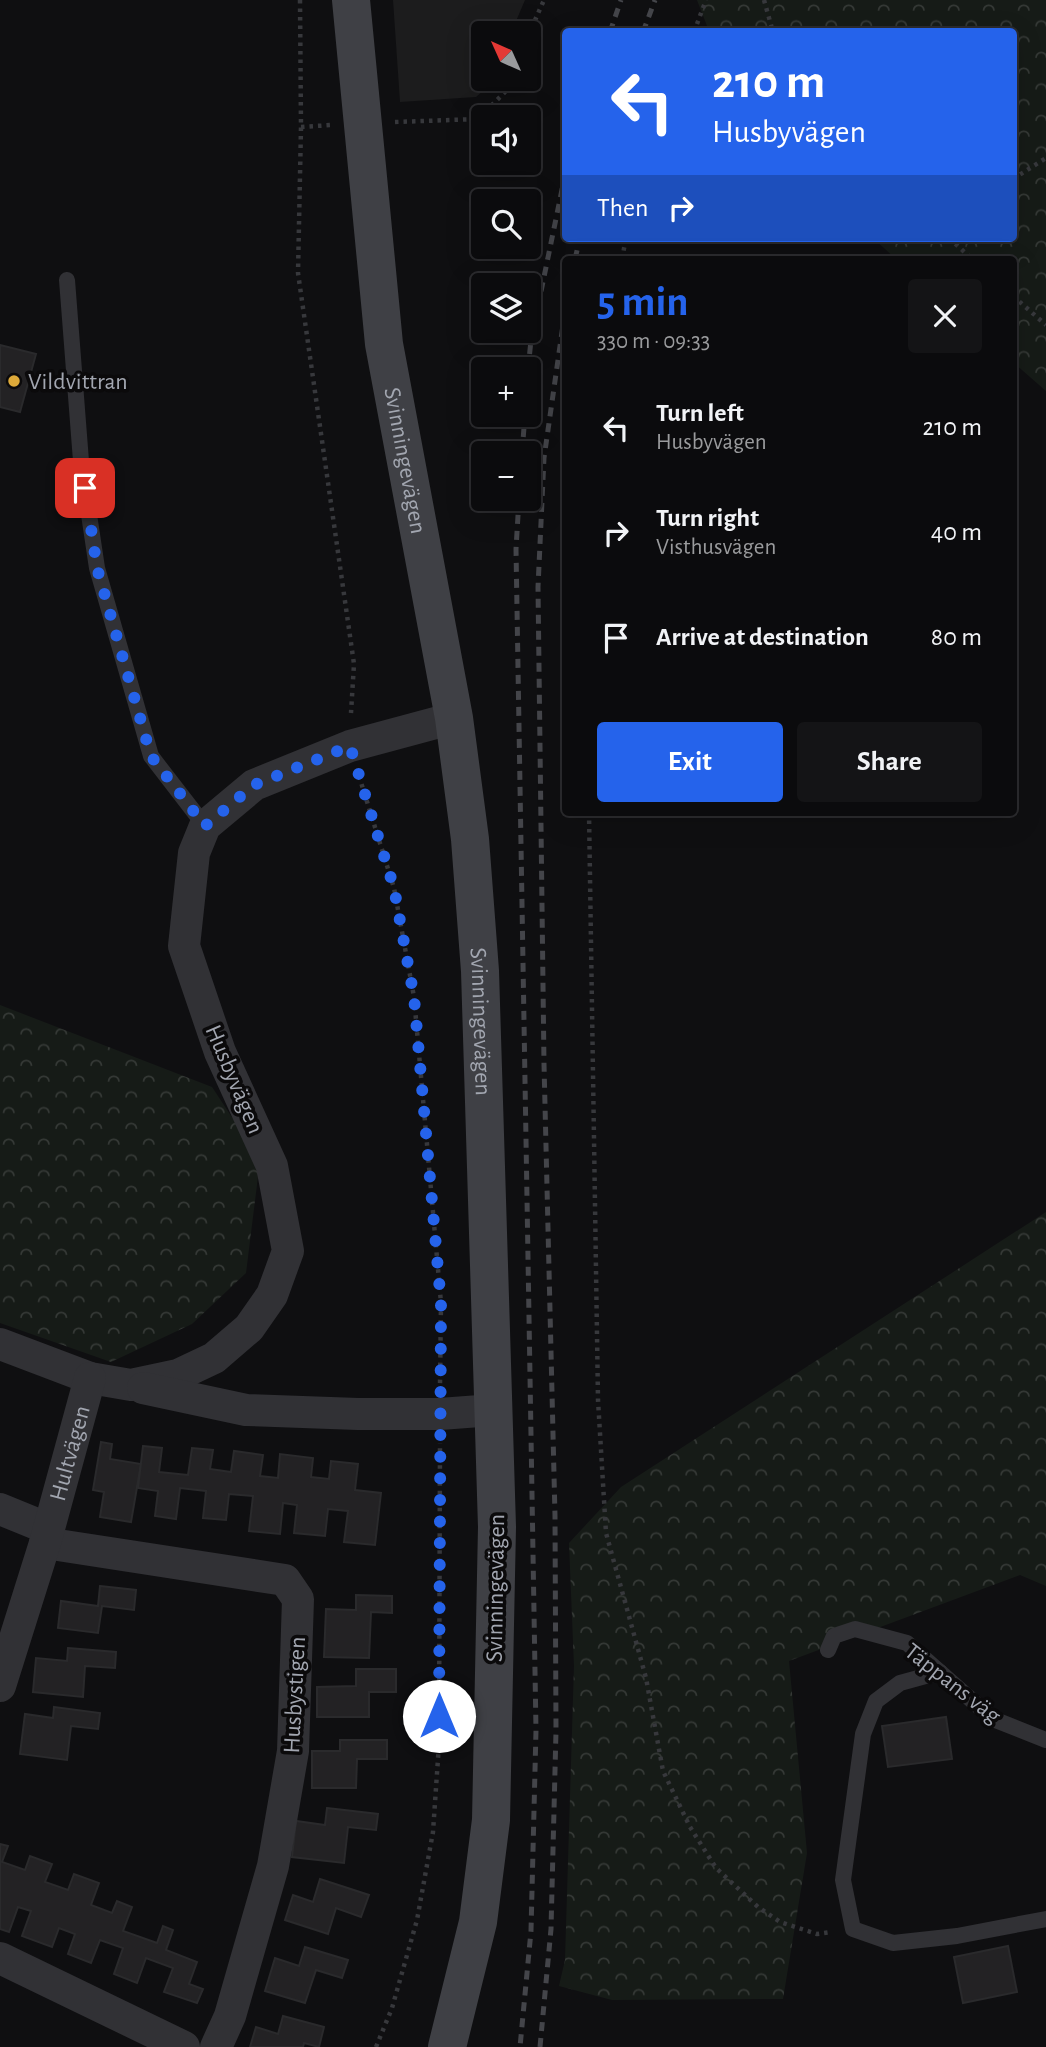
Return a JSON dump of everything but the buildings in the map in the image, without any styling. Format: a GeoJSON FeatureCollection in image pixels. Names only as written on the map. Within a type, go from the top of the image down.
{"type":"FeatureCollection","features":[{"type":"Feature","properties":{"kind":"main road","name":"Svinningevägen"},"geometry":{"type":"LineString","coordinates":[[351,0],[384,344],[454,718],[470,839],[480,971],[497,1527],[491,1820],[478,1922],[447,2047]]}},
{"type":"Feature","properties":{"kind":"street"},"geometry":{"type":"LineString","coordinates":[[205,826],[254,785],[350,746],[454,718]]}},
{"type":"Feature","properties":{"kind":"street","name":"Husbyvägen"},"geometry":{"type":"LineString","coordinates":[[0,1344],[90,1378],[131,1385],[178,1375],[214,1358],[249,1328],[272,1295],[288,1251],[272,1166],[220,1052],[184,946],[194,853],[205,826]]}},
{"type":"Feature","properties":{"kind":"street","name":"Hultvägen"},"geometry":{"type":"LineString","coordinates":[[0,1686],[47,1536],[90,1378]]}},
{"type":"Feature","properties":{"kind":"street"},"geometry":{"type":"LineString","coordinates":[[131,1385],[246,1410],[440,1414],[493,1410]]}},
{"type":"Feature","properties":{"kind":"street","name":"Hultvägen"},"geometry":{"type":"LineString","coordinates":[[0,1509],[47,1536]]}},
{"type":"Feature","properties":{"kind":"street","name":"Husbystigen"},"geometry":{"type":"LineString","coordinates":[[47,1536],[285,1580],[298,1599],[293,1751],[273,1866],[230,2016],[216,2047]]}},
{"type":"Feature","properties":{"kind":"street"},"geometry":{"type":"LineString","coordinates":[[0,1958],[184,2047]]}},
{"type":"Feature","properties":{"kind":"lane"},"geometry":{"type":"LineString","coordinates":[[67,280],[80,461],[97,568],[151,756],[205,826]]}},
{"type":"Feature","properties":{"kind":"lane","name":"Täppans väg"},"geometry":{"type":"LineString","coordinates":[[828,1650],[834,1636],[855,1629],[907,1643],[993,1719],[1046,1740]]}},
{"type":"Feature","properties":{"kind":"lane"},"geometry":{"type":"LineString","coordinates":[[940,1672],[900,1683],[876,1701],[863,1734],[844,1880],[853,1929],[893,1943],[957,1937],[1046,1919]]}},
{"type":"Feature","properties":{"kind":"path"},"geometry":{"type":"LineString","coordinates":[[300,0],[298,273],[354,664],[350,746],[394,888],[414,997],[441,1303],[439,1744],[433,1832],[417,1920],[392,2008],[376,2047]]}},
{"type":"Feature","properties":{"kind":"path"},"geometry":{"type":"LineString","coordinates":[[535,21],[544,0]]}},
{"type":"Feature","properties":{"kind":"path"},"geometry":{"type":"LineString","coordinates":[[696,28],[706,0]]}},
{"type":"Feature","properties":{"kind":"path"},"geometry":{"type":"LineString","coordinates":[[764,0],[772,28]]}},
{"type":"Feature","properties":{"kind":"path"},"geometry":{"type":"LineString","coordinates":[[301,127],[478,119],[505,91]]}},
{"type":"Feature","properties":{"kind":"path"},"geometry":{"type":"LineString","coordinates":[[1017,176],[1046,158]]}},
{"type":"Feature","properties":{"kind":"path"},"geometry":{"type":"LineString","coordinates":[[953,242],[969,256]]}},
{"type":"Feature","properties":{"kind":"path"},"geometry":{"type":"LineString","coordinates":[[1017,300],[1046,325]]}},
{"type":"Feature","properties":{"kind":"path"},"geometry":{"type":"LineString","coordinates":[[589,816],[598,1400],[606,1533],[646,1678],[663,1771],[690,1827],[716,1868],[758,1907],[780,1922],[817,1934],[853,1929]]}},
{"type":"Feature","properties":{"kind":"shaded area"},"geometry":{"type":"Polygon","coordinates":[[[393,0],[525,0],[516,21],[471,21],[471,91],[483,91],[476,97],[400,102],[393,0]]]}},
{"type":"Feature","properties":{"kind":"green space"},"geometry":{"type":"Polygon","coordinates":[[[697,0],[1046,0],[1046,391],[1017,366],[1017,256],[893,256],[877,242],[1017,242],[1017,28],[708,28],[697,0]]]}},
{"type":"Feature","properties":{"kind":"green space"},"geometry":{"type":"Polygon","coordinates":[[[0,1005],[212,1087],[260,1160],[246,1273],[192,1324],[111,1362],[0,1323],[0,1005]]]}},
{"type":"Feature","properties":{"kind":"green space"},"geometry":{"type":"Polygon","coordinates":[[[1046,1212],[1046,1586],[1020,1575],[789,1661],[807,1853],[783,1999],[612,2000],[559,1986],[565,1960],[574,1666],[569,1543],[621,1487],[1046,1212]]]}},
{"type":"Feature","properties":{"kind":"railway"},"geometry":{"type":"LineString","coordinates":[[611,28],[621,0]]}},
{"type":"Feature","properties":{"kind":"railway"},"geometry":{"type":"LineString","coordinates":[[644,28],[655,0]]}},
{"type":"Feature","properties":{"kind":"railway"},"geometry":{"type":"LineString","coordinates":[[529,357],[562,190]]}},
{"type":"Feature","properties":{"kind":"railway"},"geometry":{"type":"LineString","coordinates":[[576,256],[579,242]]}},
{"type":"Feature","properties":{"kind":"railway"},"geometry":{"type":"LineString","coordinates":[[540,2047],[551,1929],[556,1731],[555,1516],[544,1064],[538,587],[544,458],[562,332]]}},
{"type":"Feature","properties":{"kind":"railway"},"geometry":{"type":"LineString","coordinates":[[523,441],[524,427]]}},
{"type":"Feature","properties":{"kind":"railway"},"geometry":{"type":"LineString","coordinates":[[518,511],[516,549],[536,1730],[531,1931],[520,2047]]}},
{"type":"Feature","properties":{"kind":"place","name":"Vildvittran"},"geometry":{"type":"Point","coordinates":[14,381]}},
{"type":"Feature","properties":{"kind":"route"},"geometry":{"type":"LineString","coordinates":[[85,488],[97,568],[151,756],[205,826],[254,785],[350,746],[394,888],[414,997],[441,1303],[439,1716]]}}]}
